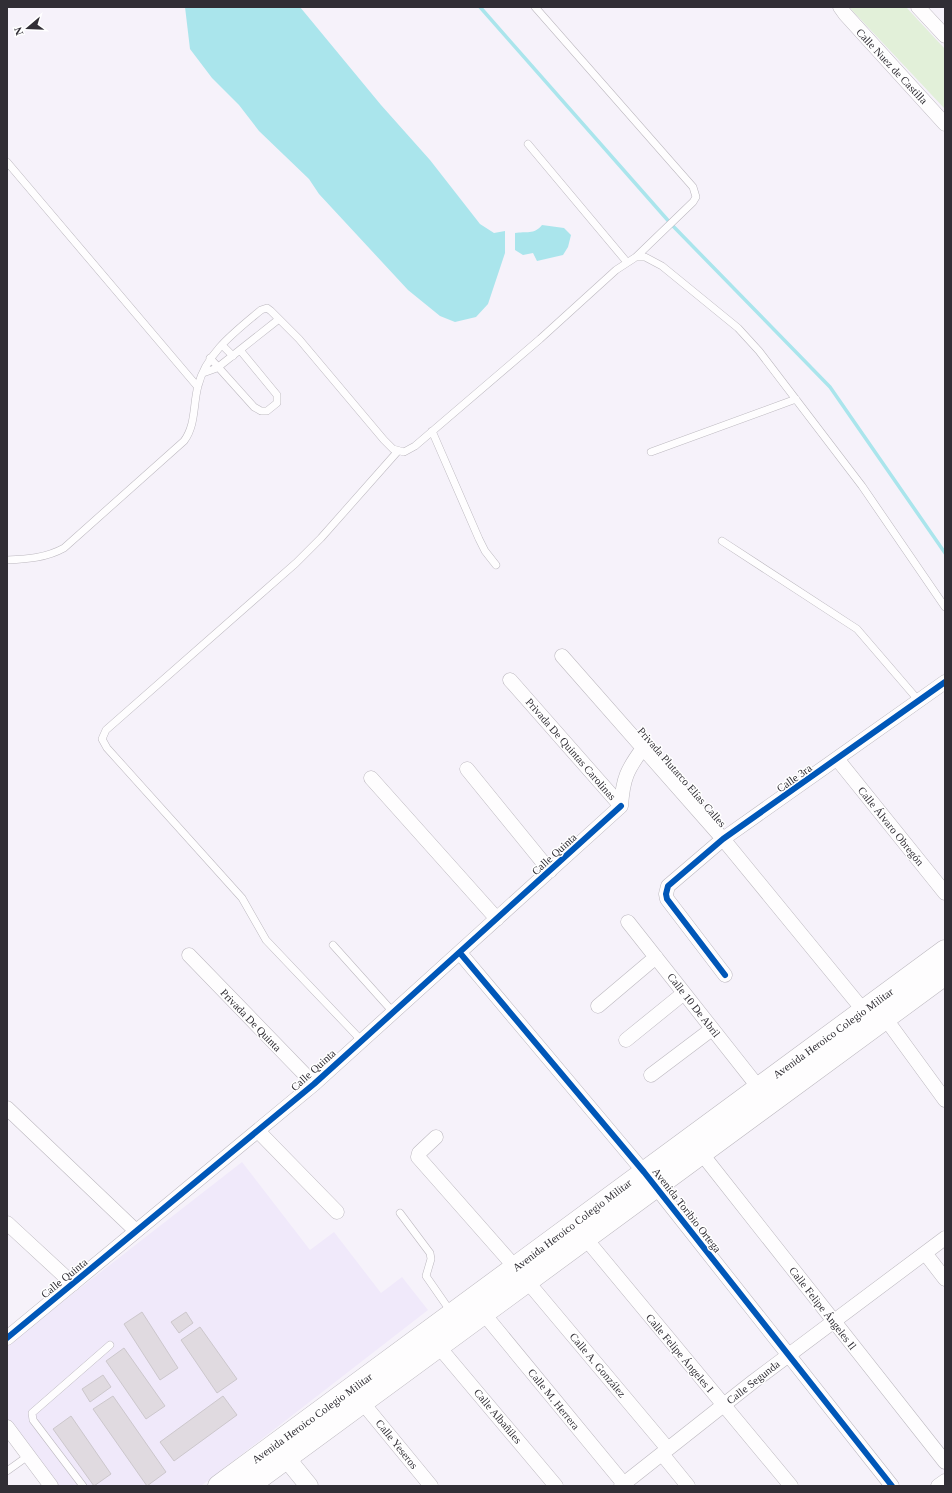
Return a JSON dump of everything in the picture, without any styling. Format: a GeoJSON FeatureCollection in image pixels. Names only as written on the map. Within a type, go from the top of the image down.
{"type":"FeatureCollection","features":[{"type":"Feature","properties":{"kind":"main road","name":"Avenida Heroico Colegio Militar"},"geometry":{"type":"LineString","coordinates":[[280,1451],[362,1402],[484,1314],[521,1274],[650,1179],[702,1154],[875,1015],[945,951]]}},
{"type":"Feature","properties":{"kind":"main road","name":"Avenida Heroico Colegio Militar"},"geometry":{"type":"LineString","coordinates":[[219,1486],[250,1481],[280,1451],[452,1314],[521,1274],[586,1239],[650,1179],[759,1088],[875,1015],[945,974]]}},
{"type":"Feature","properties":{"kind":"street","name":"Calle Nuez de Castilla"},"geometry":{"type":"LineString","coordinates":[[840,7],[945,124]]}},
{"type":"Feature","properties":{"kind":"street"},"geometry":{"type":"LineString","coordinates":[[918,7],[945,36]]}},
{"type":"Feature","properties":{"kind":"street","name":"Privada Plutarco Elías Calles"},"geometry":{"type":"LineString","coordinates":[[562,656],[943,1094]]}},
{"type":"Feature","properties":{"kind":"street","name":"Privada De Quintas Carolinas"},"geometry":{"type":"LineString","coordinates":[[510,680],[621,806]]}},
{"type":"Feature","properties":{"kind":"street","name":"Calle 3ra"},"geometry":{"type":"LineString","coordinates":[[725,975],[667,899],[666,894],[668,886],[723,840],[838,760],[945,682]]}},
{"type":"Feature","properties":{"kind":"street","name":"Privada De Quintas Carolinas"},"geometry":{"type":"LineString","coordinates":[[621,806],[624,778],[630,766],[643,748]]}},
{"type":"Feature","properties":{"kind":"street","name":"Calle Álvaro Obregón"},"geometry":{"type":"LineString","coordinates":[[838,760],[945,893]]}},
{"type":"Feature","properties":{"kind":"street"},"geometry":{"type":"LineString","coordinates":[[466,769],[550,871]]}},
{"type":"Feature","properties":{"kind":"street"},"geometry":{"type":"LineString","coordinates":[[371,778],[496,919]]}},
{"type":"Feature","properties":{"kind":"street","name":"Calle Quinta"},"geometry":{"type":"LineString","coordinates":[[7,1338],[314,1084],[621,806]]}},
{"type":"Feature","properties":{"kind":"street","name":"Calle 10 De Abril"},"geometry":{"type":"LineString","coordinates":[[628,922],[759,1088]]}},
{"type":"Feature","properties":{"kind":"street","name":"Avenida Toribio Ortega"},"geometry":{"type":"LineString","coordinates":[[460,953],[650,1179],[892,1486]]}},
{"type":"Feature","properties":{"kind":"street","name":"Privada De Quinta"},"geometry":{"type":"LineString","coordinates":[[189,955],[314,1084]]}},
{"type":"Feature","properties":{"kind":"street"},"geometry":{"type":"LineString","coordinates":[[598,1006],[656,957]]}},
{"type":"Feature","properties":{"kind":"street"},"geometry":{"type":"LineString","coordinates":[[626,1040],[684,993]]}},
{"type":"Feature","properties":{"kind":"street"},"geometry":{"type":"LineString","coordinates":[[651,1075],[712,1029]]}},
{"type":"Feature","properties":{"kind":"street"},"geometry":{"type":"LineString","coordinates":[[7,1108],[136,1231]]}},
{"type":"Feature","properties":{"kind":"street"},"geometry":{"type":"LineString","coordinates":[[258,1131],[337,1212]]}},
{"type":"Feature","properties":{"kind":"street","name":"Calle A. González"},"geometry":{"type":"LineString","coordinates":[[436,1137],[419,1153],[418,1157],[521,1274],[665,1452],[688,1486]]}},
{"type":"Feature","properties":{"kind":"street","name":"Calle Felipe Ángeles Il"},"geometry":{"type":"LineString","coordinates":[[702,1154],[945,1462]]}},
{"type":"Feature","properties":{"kind":"street"},"geometry":{"type":"LineString","coordinates":[[7,1223],[73,1284]]}},
{"type":"Feature","properties":{"kind":"street","name":"Calle Segunda"},"geometry":{"type":"LineString","coordinates":[[622,1485],[789,1354],[945,1238]]}},
{"type":"Feature","properties":{"kind":"street","name":"Calle Felipe Ángeles I"},"geometry":{"type":"LineString","coordinates":[[586,1239],[791,1486]]}},
{"type":"Feature","properties":{"kind":"street"},"geometry":{"type":"LineString","coordinates":[[925,1252],[945,1278]]}},
{"type":"Feature","properties":{"kind":"street","name":"Calle M. Herrera"},"geometry":{"type":"LineString","coordinates":[[484,1314],[622,1485]]}},
{"type":"Feature","properties":{"kind":"street","name":"Calle Albañiles"},"geometry":{"type":"LineString","coordinates":[[439,1347],[556,1486]]}},
{"type":"Feature","properties":{"kind":"street","name":"Calle Yeseros"},"geometry":{"type":"LineString","coordinates":[[362,1402],[431,1486]]}},
{"type":"Feature","properties":{"kind":"street"},"geometry":{"type":"LineString","coordinates":[[7,1427],[51,1486]]}},
{"type":"Feature","properties":{"kind":"street"},"geometry":{"type":"LineString","coordinates":[[280,1451],[309,1486]]}},
{"type":"Feature","properties":{"kind":"street"},"geometry":{"type":"LineString","coordinates":[[938,1486],[945,1481]]}},
{"type":"Feature","properties":{"kind":"lane"},"geometry":{"type":"LineString","coordinates":[[361,1040],[266,940],[242,898],[107,748],[102,739],[106,730],[296,563],[321,538],[398,451],[410,449],[432,431],[626,262],[636,257],[693,202],[696,197],[693,187],[535,7]]}},
{"type":"Feature","properties":{"kind":"lane"},"geometry":{"type":"LineString","coordinates":[[528,144],[626,262]]}},
{"type":"Feature","properties":{"kind":"lane"},"geometry":{"type":"LineString","coordinates":[[7,162],[197,386]]}},
{"type":"Feature","properties":{"kind":"lane"},"geometry":{"type":"LineString","coordinates":[[636,257],[645,257],[662,266],[738,328],[759,351],[862,486],[945,607]]}},
{"type":"Feature","properties":{"kind":"lane"},"geometry":{"type":"LineString","coordinates":[[7,560],[48,556],[64,548],[179,447],[191,431],[197,386],[210,358],[222,345],[261,310],[267,308],[299,339],[384,440],[398,451]]}},
{"type":"Feature","properties":{"kind":"lane"},"geometry":{"type":"LineString","coordinates":[[203,373],[217,368],[279,319]]}},
{"type":"Feature","properties":{"kind":"lane"},"geometry":{"type":"LineString","coordinates":[[222,345],[233,356]]}},
{"type":"Feature","properties":{"kind":"lane"},"geometry":{"type":"LineString","coordinates":[[210,358],[217,368],[254,407],[261,411],[267,411],[277,403],[277,394],[240,350]]}},
{"type":"Feature","properties":{"kind":"lane"},"geometry":{"type":"LineString","coordinates":[[651,452],[796,399]]}},
{"type":"Feature","properties":{"kind":"lane"},"geometry":{"type":"LineString","coordinates":[[432,431],[479,539],[485,551],[496,565]]}},
{"type":"Feature","properties":{"kind":"lane"},"geometry":{"type":"LineString","coordinates":[[722,540],[857,630],[919,701]]}},
{"type":"Feature","properties":{"kind":"lane"},"geometry":{"type":"LineString","coordinates":[[333,945],[392,1012]]}},
{"type":"Feature","properties":{"kind":"lane"},"geometry":{"type":"LineString","coordinates":[[400,1213],[429,1250],[431,1259],[426,1276],[452,1314]]}},
{"type":"Feature","properties":{"kind":"lane"},"geometry":{"type":"LineString","coordinates":[[83,1486],[34,1420],[32,1413],[110,1346]]}},
{"type":"Feature","properties":{"kind":"lane"},"geometry":{"type":"LineString","coordinates":[[7,1471],[28,1456]]}},
{"type":"Feature","properties":{"kind":"shaded area"},"geometry":{"type":"Polygon","coordinates":[[[242,1162],[310,1250],[334,1232],[381,1293],[402,1277],[428,1310],[201,1486],[55,1486],[7,1425],[7,1345],[242,1162]]]}},
{"type":"Feature","properties":{"kind":"green space"},"geometry":{"type":"Polygon","coordinates":[[[849,7],[906,7],[945,49],[945,109],[849,7]]]}},
{"type":"Feature","properties":{"kind":"water"},"geometry":{"type":"Polygon","coordinates":[[[185,7],[300,7],[381,105],[430,160],[480,224],[494,233],[505,231],[505,253],[488,304],[476,317],[455,322],[440,316],[408,290],[319,194],[309,179],[259,131],[239,105],[212,78],[190,49],[185,7]]]}},
{"type":"Feature","properties":{"kind":"water"},"geometry":{"type":"Polygon","coordinates":[[[542,225],[564,228],[571,235],[568,247],[563,255],[537,261],[533,253],[523,255],[515,250],[515,233],[530,232],[536,230],[542,225]]]}},
{"type":"Feature","properties":{"kind":"building"},"geometry":{"type":"Polygon","coordinates":[[[142,1312],[178,1368],[160,1380],[124,1324],[142,1312]]]}},
{"type":"Feature","properties":{"kind":"building"},"geometry":{"type":"Polygon","coordinates":[[[186,1312],[193,1323],[179,1333],[171,1322],[186,1312]]]}},
{"type":"Feature","properties":{"kind":"building"},"geometry":{"type":"Polygon","coordinates":[[[200,1327],[237,1379],[217,1393],[181,1340],[200,1327]]]}},
{"type":"Feature","properties":{"kind":"building"},"geometry":{"type":"Polygon","coordinates":[[[124,1348],[165,1406],[146,1419],[106,1361],[124,1348]]]}},
{"type":"Feature","properties":{"kind":"building"},"geometry":{"type":"Polygon","coordinates":[[[103,1375],[111,1387],[90,1402],[82,1389],[103,1375]]]}},
{"type":"Feature","properties":{"kind":"building"},"geometry":{"type":"Polygon","coordinates":[[[113,1396],[166,1472],[147,1486],[93,1409],[113,1396]]]}},
{"type":"Feature","properties":{"kind":"building"},"geometry":{"type":"Polygon","coordinates":[[[223,1396],[237,1415],[174,1461],[160,1442],[223,1396]]]}},
{"type":"Feature","properties":{"kind":"building"},"geometry":{"type":"Polygon","coordinates":[[[71,1416],[111,1474],[94,1486],[53,1429],[71,1416]]]}},
{"type":"Feature","properties":{"kind":"waterway"},"geometry":{"type":"LineString","coordinates":[[480,7],[672,225],[830,387],[945,553]]}},
{"type":"Feature","properties":{"kind":"cycle path"},"geometry":{"type":"LineString","coordinates":[[725,975],[667,899],[666,894],[668,886],[723,839],[945,682]]}},
{"type":"Feature","properties":{"kind":"cycle path"},"geometry":{"type":"LineString","coordinates":[[7,1338],[314,1084],[621,806]]}},
{"type":"Feature","properties":{"kind":"cycle path"},"geometry":{"type":"LineString","coordinates":[[460,953],[644,1172],[892,1486]]}}]}
